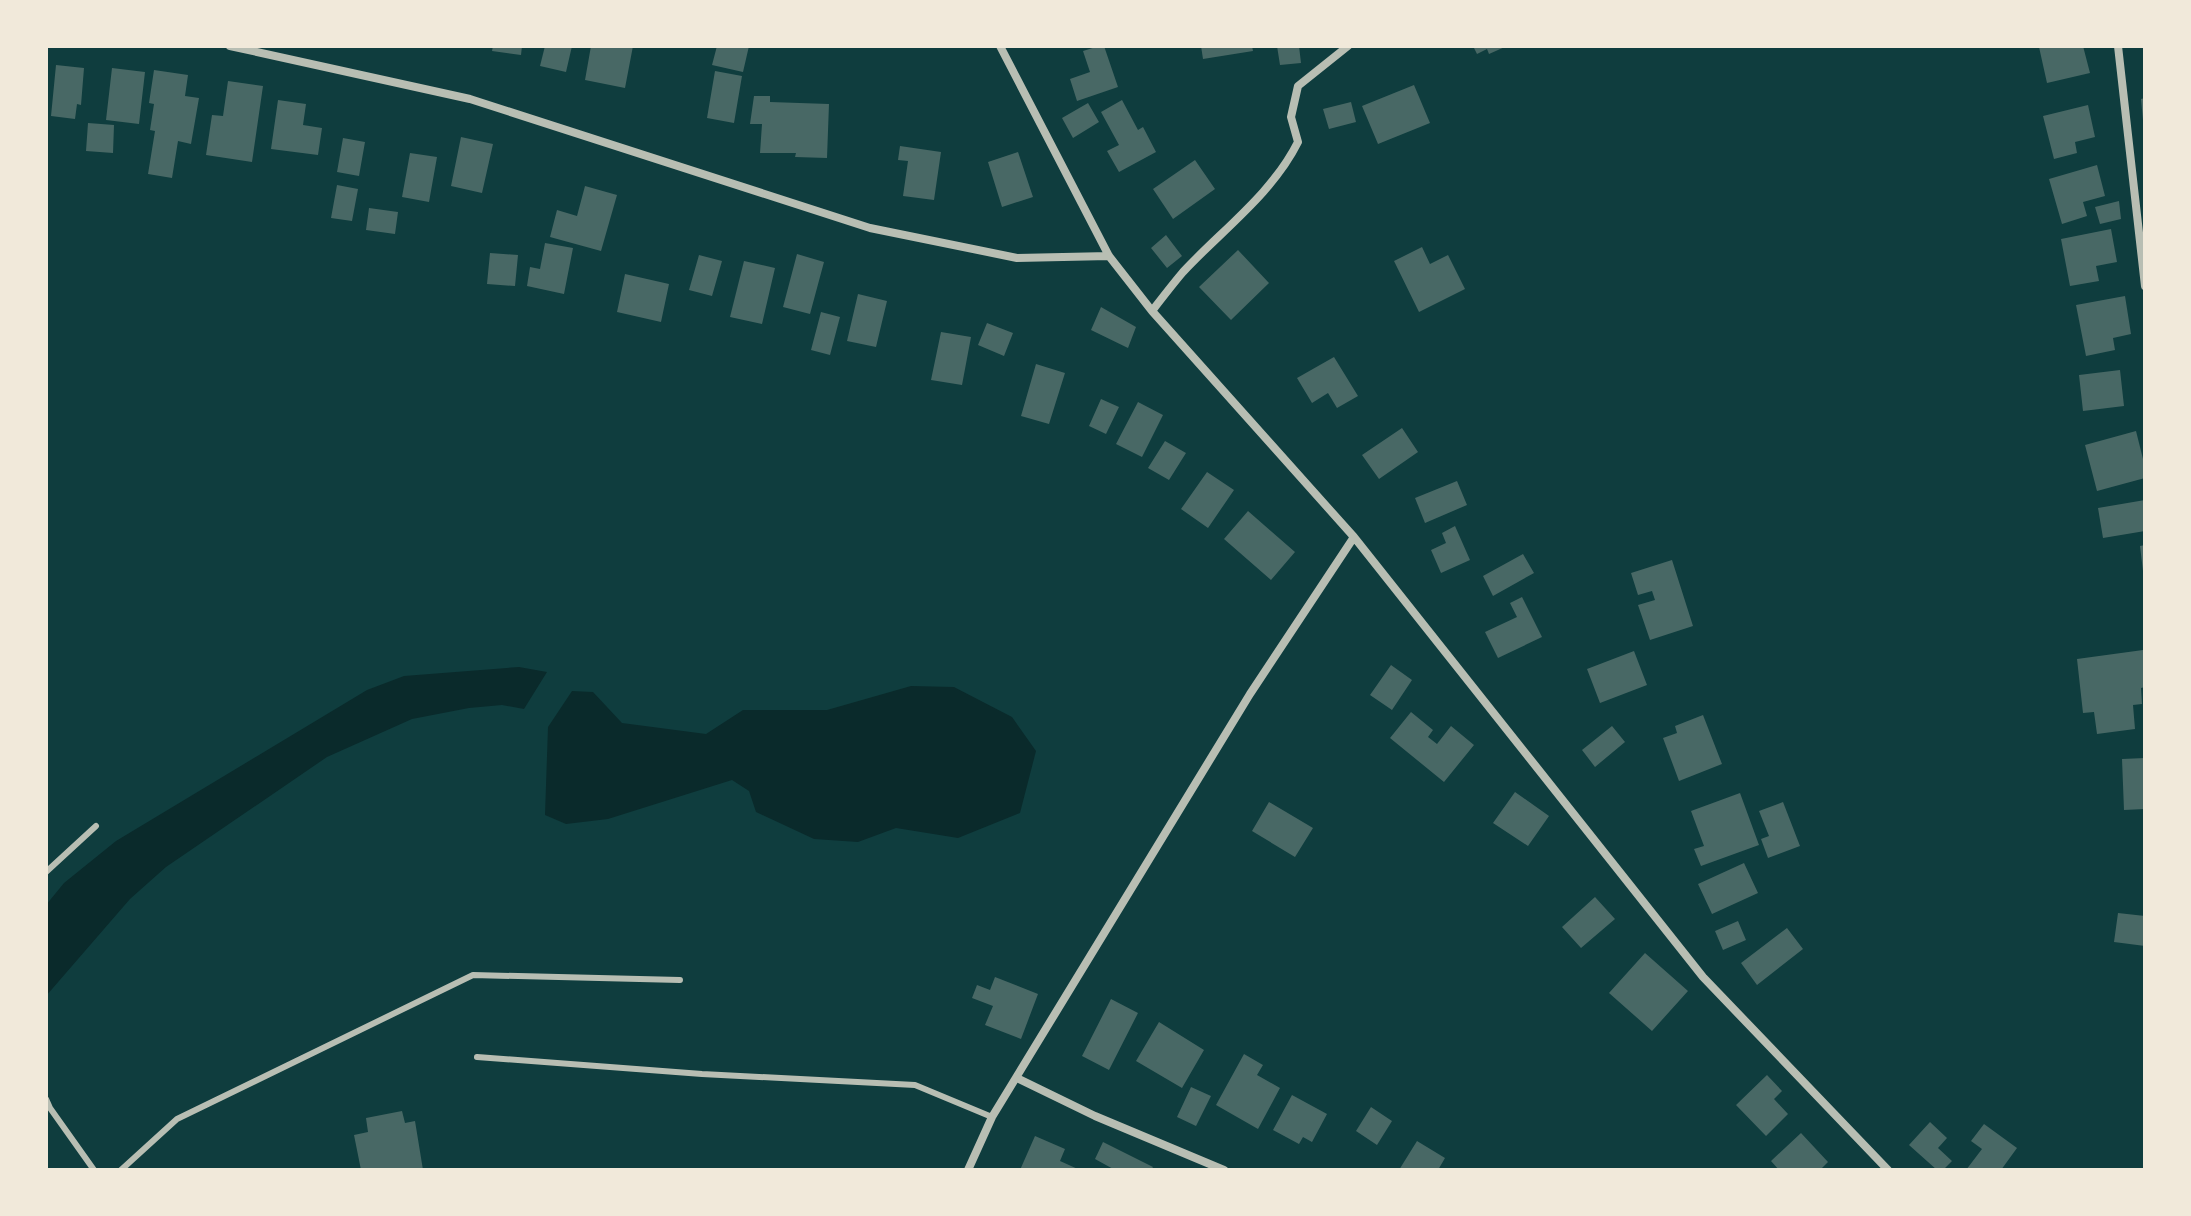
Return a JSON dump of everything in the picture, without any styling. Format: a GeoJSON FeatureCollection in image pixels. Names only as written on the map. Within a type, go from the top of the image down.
{"type":"FeatureCollection","features":[{"type":"Feature","properties":{"kind":"street"},"geometry":{"type":"LineString","coordinates":[[230,46],[470,99],[870,228],[1017,258],[1109,256]]}},
{"type":"Feature","properties":{"kind":"street"},"geometry":{"type":"LineString","coordinates":[[1000,46],[1109,256],[1152,311],[1354,537],[1703,977],[1888,1170]]}},
{"type":"Feature","properties":{"kind":"street"},"geometry":{"type":"LineString","coordinates":[[1152,311],[1184,271],[1287,165],[1298,142],[1291,117],[1298,86],[1348,46]]}},
{"type":"Feature","properties":{"kind":"street"},"geometry":{"type":"LineString","coordinates":[[2118,46],[2145,286]]}},
{"type":"Feature","properties":{"kind":"street"},"geometry":{"type":"LineString","coordinates":[[968,1170],[992,1117],[1250,694],[1354,537]]}},
{"type":"Feature","properties":{"kind":"street"},"geometry":{"type":"LineString","coordinates":[[1017,1078],[1095,1116],[1224,1170]]}},
{"type":"Feature","properties":{"kind":"lane"},"geometry":{"type":"LineString","coordinates":[[46,872],[96,826]]}},
{"type":"Feature","properties":{"kind":"lane"},"geometry":{"type":"LineString","coordinates":[[121,1170],[177,1119],[473,975],[680,980]]}},
{"type":"Feature","properties":{"kind":"lane"},"geometry":{"type":"LineString","coordinates":[[477,1057],[702,1074],[915,1085],[992,1117]]}},
{"type":"Feature","properties":{"kind":"lane"},"geometry":{"type":"LineString","coordinates":[[46,1099],[94,1170]]}},
{"type":"Feature","properties":{"kind":"water"},"geometry":{"type":"Polygon","coordinates":[[[519,667],[547,672],[524,709],[502,705],[412,719],[327,757],[166,867],[130,899],[46,996],[46,905],[64,883],[116,841],[367,690],[404,676],[519,667]]]}},
{"type":"Feature","properties":{"kind":"water"},"geometry":{"type":"Polygon","coordinates":[[[911,686],[954,687],[1012,717],[1036,751],[1020,813],[958,838],[896,828],[858,842],[814,839],[756,812],[749,791],[732,780],[608,819],[566,824],[545,815],[548,727],[572,691],[593,692],[622,723],[706,734],[743,710],[827,710],[911,686]]]}},
{"type":"Feature","properties":{"kind":"building"},"geometry":{"type":"Polygon","coordinates":[[[493,46],[522,46],[521,55],[492,51],[493,46]]]}},
{"type":"Feature","properties":{"kind":"building"},"geometry":{"type":"Polygon","coordinates":[[[545,46],[572,46],[566,72],[540,66],[545,46]]]}},
{"type":"Feature","properties":{"kind":"building"},"geometry":{"type":"Polygon","coordinates":[[[591,46],[633,46],[625,88],[585,80],[591,46]]]}},
{"type":"Feature","properties":{"kind":"building"},"geometry":{"type":"Polygon","coordinates":[[[717,46],[749,46],[743,72],[712,65],[717,46]]]}},
{"type":"Feature","properties":{"kind":"building"},"geometry":{"type":"Polygon","coordinates":[[[1104,46],[1118,87],[1077,101],[1070,79],[1090,72],[1083,51],[1104,46]]]}},
{"type":"Feature","properties":{"kind":"building"},"geometry":{"type":"Polygon","coordinates":[[[1201,46],[1252,46],[1253,51],[1203,59],[1201,46]]]}},
{"type":"Feature","properties":{"kind":"building"},"geometry":{"type":"Polygon","coordinates":[[[1277,46],[1299,46],[1301,63],[1280,65],[1277,46]]]}},
{"type":"Feature","properties":{"kind":"building"},"geometry":{"type":"Polygon","coordinates":[[[1473,46],[1507,46],[1489,54],[1487,49],[1477,54],[1473,46]]]}},
{"type":"Feature","properties":{"kind":"building"},"geometry":{"type":"Polygon","coordinates":[[[2083,46],[2090,73],[2047,83],[2039,47],[2083,46]]]}},
{"type":"Feature","properties":{"kind":"building"},"geometry":{"type":"Polygon","coordinates":[[[56,65],[84,68],[81,105],[77,104],[75,119],[51,116],[56,65]]]}},
{"type":"Feature","properties":{"kind":"building"},"geometry":{"type":"Polygon","coordinates":[[[112,68],[145,72],[139,124],[106,120],[112,68]]]}},
{"type":"Feature","properties":{"kind":"building"},"geometry":{"type":"Polygon","coordinates":[[[154,70],[188,75],[185,96],[199,98],[191,144],[178,141],[172,178],[148,174],[155,131],[150,130],[154,104],[149,103],[154,70]]]}},
{"type":"Feature","properties":{"kind":"building"},"geometry":{"type":"Polygon","coordinates":[[[715,71],[742,76],[734,123],[707,118],[715,71]]]}},
{"type":"Feature","properties":{"kind":"building"},"geometry":{"type":"Polygon","coordinates":[[[228,81],[263,86],[252,162],[206,155],[212,115],[223,116],[228,81]]]}},
{"type":"Feature","properties":{"kind":"building"},"geometry":{"type":"Polygon","coordinates":[[[1414,85],[1430,123],[1378,144],[1362,106],[1414,85]]]}},
{"type":"Feature","properties":{"kind":"building"},"geometry":{"type":"Polygon","coordinates":[[[754,96],[770,96],[770,102],[829,104],[827,158],[795,157],[796,153],[760,153],[762,124],[750,124],[754,96]]]}},
{"type":"Feature","properties":{"kind":"building"},"geometry":{"type":"Polygon","coordinates":[[[2145,98],[2145,120],[2143,120],[2141,99],[2145,98]]]}},
{"type":"Feature","properties":{"kind":"building"},"geometry":{"type":"Polygon","coordinates":[[[278,100],[306,104],[303,125],[322,128],[318,155],[271,149],[278,100]]]}},
{"type":"Feature","properties":{"kind":"building"},"geometry":{"type":"Polygon","coordinates":[[[1122,100],[1138,130],[1143,127],[1156,152],[1119,172],[1107,151],[1119,145],[1101,112],[1122,100]]]}},
{"type":"Feature","properties":{"kind":"building"},"geometry":{"type":"Polygon","coordinates":[[[1351,102],[1356,122],[1329,129],[1323,109],[1351,102]]]}},
{"type":"Feature","properties":{"kind":"building"},"geometry":{"type":"Polygon","coordinates":[[[1088,103],[1099,122],[1073,138],[1062,118],[1088,103]]]}},
{"type":"Feature","properties":{"kind":"building"},"geometry":{"type":"Polygon","coordinates":[[[2088,105],[2095,137],[2075,142],[2077,153],[2054,159],[2043,116],[2088,105]]]}},
{"type":"Feature","properties":{"kind":"building"},"geometry":{"type":"Polygon","coordinates":[[[88,123],[114,125],[113,153],[86,151],[88,123]]]}},
{"type":"Feature","properties":{"kind":"building"},"geometry":{"type":"Polygon","coordinates":[[[461,137],[493,144],[482,193],[451,186],[461,137]]]}},
{"type":"Feature","properties":{"kind":"building"},"geometry":{"type":"Polygon","coordinates":[[[343,138],[365,142],[359,176],[337,172],[343,138]]]}},
{"type":"Feature","properties":{"kind":"building"},"geometry":{"type":"Polygon","coordinates":[[[900,146],[941,152],[934,200],[903,196],[908,161],[898,160],[900,146]]]}},
{"type":"Feature","properties":{"kind":"building"},"geometry":{"type":"Polygon","coordinates":[[[1018,152],[1033,197],[1002,207],[988,162],[1018,152]]]}},
{"type":"Feature","properties":{"kind":"building"},"geometry":{"type":"Polygon","coordinates":[[[410,153],[437,157],[429,202],[402,197],[410,153]]]}},
{"type":"Feature","properties":{"kind":"building"},"geometry":{"type":"Polygon","coordinates":[[[1195,160],[1215,189],[1173,219],[1153,189],[1195,160]]]}},
{"type":"Feature","properties":{"kind":"building"},"geometry":{"type":"Polygon","coordinates":[[[2097,165],[2105,196],[2083,202],[2087,216],[2062,224],[2049,179],[2097,165]]]}},
{"type":"Feature","properties":{"kind":"building"},"geometry":{"type":"Polygon","coordinates":[[[337,185],[358,189],[352,221],[331,218],[337,185]]]}},
{"type":"Feature","properties":{"kind":"building"},"geometry":{"type":"Polygon","coordinates":[[[585,186],[617,195],[601,251],[550,237],[557,210],[577,216],[585,186]]]}},
{"type":"Feature","properties":{"kind":"building"},"geometry":{"type":"Polygon","coordinates":[[[2119,201],[2121,219],[2100,224],[2095,207],[2119,201]]]}},
{"type":"Feature","properties":{"kind":"building"},"geometry":{"type":"Polygon","coordinates":[[[369,208],[398,212],[395,234],[366,230],[369,208]]]}},
{"type":"Feature","properties":{"kind":"building"},"geometry":{"type":"Polygon","coordinates":[[[2111,229],[2117,262],[2096,266],[2099,281],[2070,286],[2061,239],[2111,229]]]}},
{"type":"Feature","properties":{"kind":"building"},"geometry":{"type":"Polygon","coordinates":[[[1166,235],[1182,256],[1167,268],[1151,248],[1166,235]]]}},
{"type":"Feature","properties":{"kind":"building"},"geometry":{"type":"Polygon","coordinates":[[[545,243],[573,248],[564,294],[527,286],[530,267],[540,269],[545,243]]]}},
{"type":"Feature","properties":{"kind":"building"},"geometry":{"type":"Polygon","coordinates":[[[1422,247],[1430,264],[1448,255],[1465,289],[1419,312],[1394,261],[1422,247]]]}},
{"type":"Feature","properties":{"kind":"building"},"geometry":{"type":"Polygon","coordinates":[[[1238,250],[1269,283],[1231,320],[1199,287],[1238,250]]]}},
{"type":"Feature","properties":{"kind":"building"},"geometry":{"type":"Polygon","coordinates":[[[490,253],[518,255],[515,286],[487,284],[490,253]]]}},
{"type":"Feature","properties":{"kind":"building"},"geometry":{"type":"Polygon","coordinates":[[[797,254],[824,262],[810,314],[783,307],[797,254]]]}},
{"type":"Feature","properties":{"kind":"building"},"geometry":{"type":"Polygon","coordinates":[[[699,255],[722,261],[712,296],[689,290],[699,255]]]}},
{"type":"Feature","properties":{"kind":"building"},"geometry":{"type":"Polygon","coordinates":[[[744,261],[775,268],[762,324],[730,317],[744,261]]]}},
{"type":"Feature","properties":{"kind":"building"},"geometry":{"type":"Polygon","coordinates":[[[625,274],[669,284],[661,322],[617,312],[625,274]]]}},
{"type":"Feature","properties":{"kind":"building"},"geometry":{"type":"Polygon","coordinates":[[[858,294],[887,301],[876,347],[847,341],[858,294]]]}},
{"type":"Feature","properties":{"kind":"building"},"geometry":{"type":"Polygon","coordinates":[[[2125,296],[2131,334],[2113,338],[2115,350],[2086,356],[2076,305],[2125,296]]]}},
{"type":"Feature","properties":{"kind":"building"},"geometry":{"type":"Polygon","coordinates":[[[1101,307],[1136,327],[1128,348],[1091,330],[1101,307]]]}},
{"type":"Feature","properties":{"kind":"building"},"geometry":{"type":"Polygon","coordinates":[[[821,312],[840,317],[830,355],[811,350],[821,312]]]}},
{"type":"Feature","properties":{"kind":"building"},"geometry":{"type":"Polygon","coordinates":[[[987,323],[1013,333],[1004,356],[978,345],[987,323]]]}},
{"type":"Feature","properties":{"kind":"building"},"geometry":{"type":"Polygon","coordinates":[[[941,332],[971,337],[962,385],[931,380],[941,332]]]}},
{"type":"Feature","properties":{"kind":"building"},"geometry":{"type":"Polygon","coordinates":[[[1334,357],[1358,396],[1337,408],[1328,393],[1312,403],[1297,378],[1334,357]]]}},
{"type":"Feature","properties":{"kind":"building"},"geometry":{"type":"Polygon","coordinates":[[[1036,364],[1065,373],[1049,424],[1021,416],[1036,364]]]}},
{"type":"Feature","properties":{"kind":"building"},"geometry":{"type":"Polygon","coordinates":[[[2120,370],[2124,406],[2083,411],[2079,375],[2120,370]]]}},
{"type":"Feature","properties":{"kind":"building"},"geometry":{"type":"Polygon","coordinates":[[[1101,399],[1119,407],[1106,434],[1089,426],[1101,399]]]}},
{"type":"Feature","properties":{"kind":"building"},"geometry":{"type":"Polygon","coordinates":[[[1138,402],[1163,415],[1142,457],[1116,444],[1138,402]]]}},
{"type":"Feature","properties":{"kind":"building"},"geometry":{"type":"Polygon","coordinates":[[[1402,428],[1418,452],[1379,479],[1362,455],[1402,428]]]}},
{"type":"Feature","properties":{"kind":"building"},"geometry":{"type":"Polygon","coordinates":[[[2136,431],[2145,478],[2097,491],[2085,445],[2136,431]]]}},
{"type":"Feature","properties":{"kind":"building"},"geometry":{"type":"Polygon","coordinates":[[[1165,441],[1186,453],[1169,480],[1148,468],[1165,441]]]}},
{"type":"Feature","properties":{"kind":"building"},"geometry":{"type":"Polygon","coordinates":[[[1207,472],[1234,490],[1208,528],[1181,509],[1207,472]]]}},
{"type":"Feature","properties":{"kind":"building"},"geometry":{"type":"Polygon","coordinates":[[[1457,481],[1467,505],[1425,523],[1415,498],[1457,481]]]}},
{"type":"Feature","properties":{"kind":"building"},"geometry":{"type":"Polygon","coordinates":[[[2145,500],[2145,531],[2103,538],[2098,508],[2145,500]]]}},
{"type":"Feature","properties":{"kind":"building"},"geometry":{"type":"Polygon","coordinates":[[[1248,511],[1295,552],[1271,580],[1224,539],[1248,511]]]}},
{"type":"Feature","properties":{"kind":"building"},"geometry":{"type":"Polygon","coordinates":[[[1455,526],[1470,560],[1441,573],[1431,550],[1446,543],[1442,533],[1455,526]]]}},
{"type":"Feature","properties":{"kind":"building"},"geometry":{"type":"Polygon","coordinates":[[[2145,545],[2145,571],[2143,571],[2140,546],[2145,545]]]}},
{"type":"Feature","properties":{"kind":"building"},"geometry":{"type":"Polygon","coordinates":[[[1523,554],[1534,573],[1493,596],[1483,576],[1523,554]]]}},
{"type":"Feature","properties":{"kind":"building"},"geometry":{"type":"Polygon","coordinates":[[[1672,560],[1693,626],[1650,640],[1638,605],[1655,600],[1652,591],[1638,595],[1631,573],[1672,560]]]}},
{"type":"Feature","properties":{"kind":"building"},"geometry":{"type":"Polygon","coordinates":[[[1522,597],[1542,637],[1498,658],[1485,632],[1517,617],[1510,603],[1522,597]]]}},
{"type":"Feature","properties":{"kind":"building"},"geometry":{"type":"Polygon","coordinates":[[[2143,650],[2145,687],[2141,688],[2142,704],[2133,705],[2135,729],[2097,734],[2094,712],[2083,713],[2077,659],[2143,650]]]}},
{"type":"Feature","properties":{"kind":"building"},"geometry":{"type":"Polygon","coordinates":[[[1634,651],[1647,685],[1600,703],[1587,669],[1634,651]]]}},
{"type":"Feature","properties":{"kind":"building"},"geometry":{"type":"Polygon","coordinates":[[[1391,665],[1412,680],[1392,710],[1370,695],[1391,665]]]}},
{"type":"Feature","properties":{"kind":"building"},"geometry":{"type":"Polygon","coordinates":[[[1411,712],[1433,730],[1428,737],[1437,744],[1451,726],[1474,745],[1444,782],[1390,738],[1411,712]]]}},
{"type":"Feature","properties":{"kind":"building"},"geometry":{"type":"Polygon","coordinates":[[[1703,715],[1722,764],[1679,781],[1663,738],[1677,733],[1675,726],[1703,715]]]}},
{"type":"Feature","properties":{"kind":"building"},"geometry":{"type":"Polygon","coordinates":[[[1612,726],[1625,742],[1595,767],[1582,750],[1612,726]]]}},
{"type":"Feature","properties":{"kind":"building"},"geometry":{"type":"Polygon","coordinates":[[[2145,758],[2145,809],[2124,810],[2122,759],[2145,758]]]}},
{"type":"Feature","properties":{"kind":"building"},"geometry":{"type":"Polygon","coordinates":[[[1515,792],[1549,816],[1528,846],[1493,823],[1515,792]]]}},
{"type":"Feature","properties":{"kind":"building"},"geometry":{"type":"Polygon","coordinates":[[[1740,793],[1759,845],[1701,866],[1694,849],[1704,846],[1691,811],[1740,793]]]}},
{"type":"Feature","properties":{"kind":"building"},"geometry":{"type":"Polygon","coordinates":[[[1269,802],[1313,828],[1295,857],[1252,831],[1269,802]]]}},
{"type":"Feature","properties":{"kind":"building"},"geometry":{"type":"Polygon","coordinates":[[[1783,802],[1800,846],[1768,858],[1761,839],[1769,836],[1759,811],[1783,802]]]}},
{"type":"Feature","properties":{"kind":"building"},"geometry":{"type":"Polygon","coordinates":[[[1744,863],[1758,893],[1712,914],[1698,884],[1744,863]]]}},
{"type":"Feature","properties":{"kind":"building"},"geometry":{"type":"Polygon","coordinates":[[[1595,897],[1615,919],[1581,948],[1562,927],[1595,897]]]}},
{"type":"Feature","properties":{"kind":"building"},"geometry":{"type":"Polygon","coordinates":[[[2118,913],[2145,916],[2145,946],[2114,942],[2118,913]]]}},
{"type":"Feature","properties":{"kind":"building"},"geometry":{"type":"Polygon","coordinates":[[[1738,921],[1746,940],[1723,950],[1715,931],[1738,921]]]}},
{"type":"Feature","properties":{"kind":"building"},"geometry":{"type":"Polygon","coordinates":[[[1787,928],[1803,949],[1757,985],[1741,963],[1787,928]]]}},
{"type":"Feature","properties":{"kind":"building"},"geometry":{"type":"Polygon","coordinates":[[[1645,953],[1688,991],[1652,1031],[1609,993],[1645,953]]]}},
{"type":"Feature","properties":{"kind":"building"},"geometry":{"type":"Polygon","coordinates":[[[995,977],[1038,994],[1021,1039],[985,1025],[993,1006],[972,998],[977,985],[990,990],[995,977]]]}},
{"type":"Feature","properties":{"kind":"building"},"geometry":{"type":"Polygon","coordinates":[[[1111,999],[1138,1013],[1109,1070],[1082,1056],[1111,999]]]}},
{"type":"Feature","properties":{"kind":"building"},"geometry":{"type":"Polygon","coordinates":[[[1159,1022],[1204,1050],[1182,1088],[1136,1061],[1159,1022]]]}},
{"type":"Feature","properties":{"kind":"building"},"geometry":{"type":"Polygon","coordinates":[[[1244,1054],[1263,1065],[1257,1075],[1280,1088],[1258,1129],[1216,1105],[1244,1054]]]}},
{"type":"Feature","properties":{"kind":"building"},"geometry":{"type":"Polygon","coordinates":[[[1767,1075],[1782,1091],[1774,1099],[1788,1114],[1766,1136],[1736,1105],[1767,1075]]]}},
{"type":"Feature","properties":{"kind":"building"},"geometry":{"type":"Polygon","coordinates":[[[1191,1087],[1211,1096],[1196,1126],[1177,1117],[1191,1087]]]}},
{"type":"Feature","properties":{"kind":"building"},"geometry":{"type":"Polygon","coordinates":[[[1292,1095],[1327,1114],[1312,1142],[1303,1137],[1299,1144],[1273,1130],[1292,1095]]]}},
{"type":"Feature","properties":{"kind":"building"},"geometry":{"type":"Polygon","coordinates":[[[1371,1107],[1392,1121],[1377,1145],[1356,1131],[1371,1107]]]}},
{"type":"Feature","properties":{"kind":"building"},"geometry":{"type":"Polygon","coordinates":[[[402,1111],[405,1123],[415,1121],[423,1170],[361,1170],[354,1135],[368,1132],[366,1118],[402,1111]]]}},
{"type":"Feature","properties":{"kind":"building"},"geometry":{"type":"Polygon","coordinates":[[[1930,1122],[1947,1138],[1938,1148],[1952,1161],[1943,1170],[1937,1170],[1909,1145],[1930,1122]]]}},
{"type":"Feature","properties":{"kind":"building"},"geometry":{"type":"Polygon","coordinates":[[[1984,1124],[2017,1148],[2001,1170],[1966,1170],[1982,1149],[1971,1141],[1984,1124]]]}},
{"type":"Feature","properties":{"kind":"building"},"geometry":{"type":"Polygon","coordinates":[[[1801,1133],[1828,1162],[1820,1170],[1779,1170],[1771,1161],[1801,1133]]]}},
{"type":"Feature","properties":{"kind":"building"},"geometry":{"type":"Polygon","coordinates":[[[1035,1136],[1065,1149],[1060,1161],[1080,1170],[1020,1170],[1035,1136]]]}},
{"type":"Feature","properties":{"kind":"building"},"geometry":{"type":"Polygon","coordinates":[[[1417,1141],[1445,1158],[1438,1170],[1399,1170],[1417,1141]]]}},
{"type":"Feature","properties":{"kind":"building"},"geometry":{"type":"Polygon","coordinates":[[[1103,1142],[1153,1167],[1151,1170],[1115,1170],[1095,1159],[1103,1142]]]}}]}
